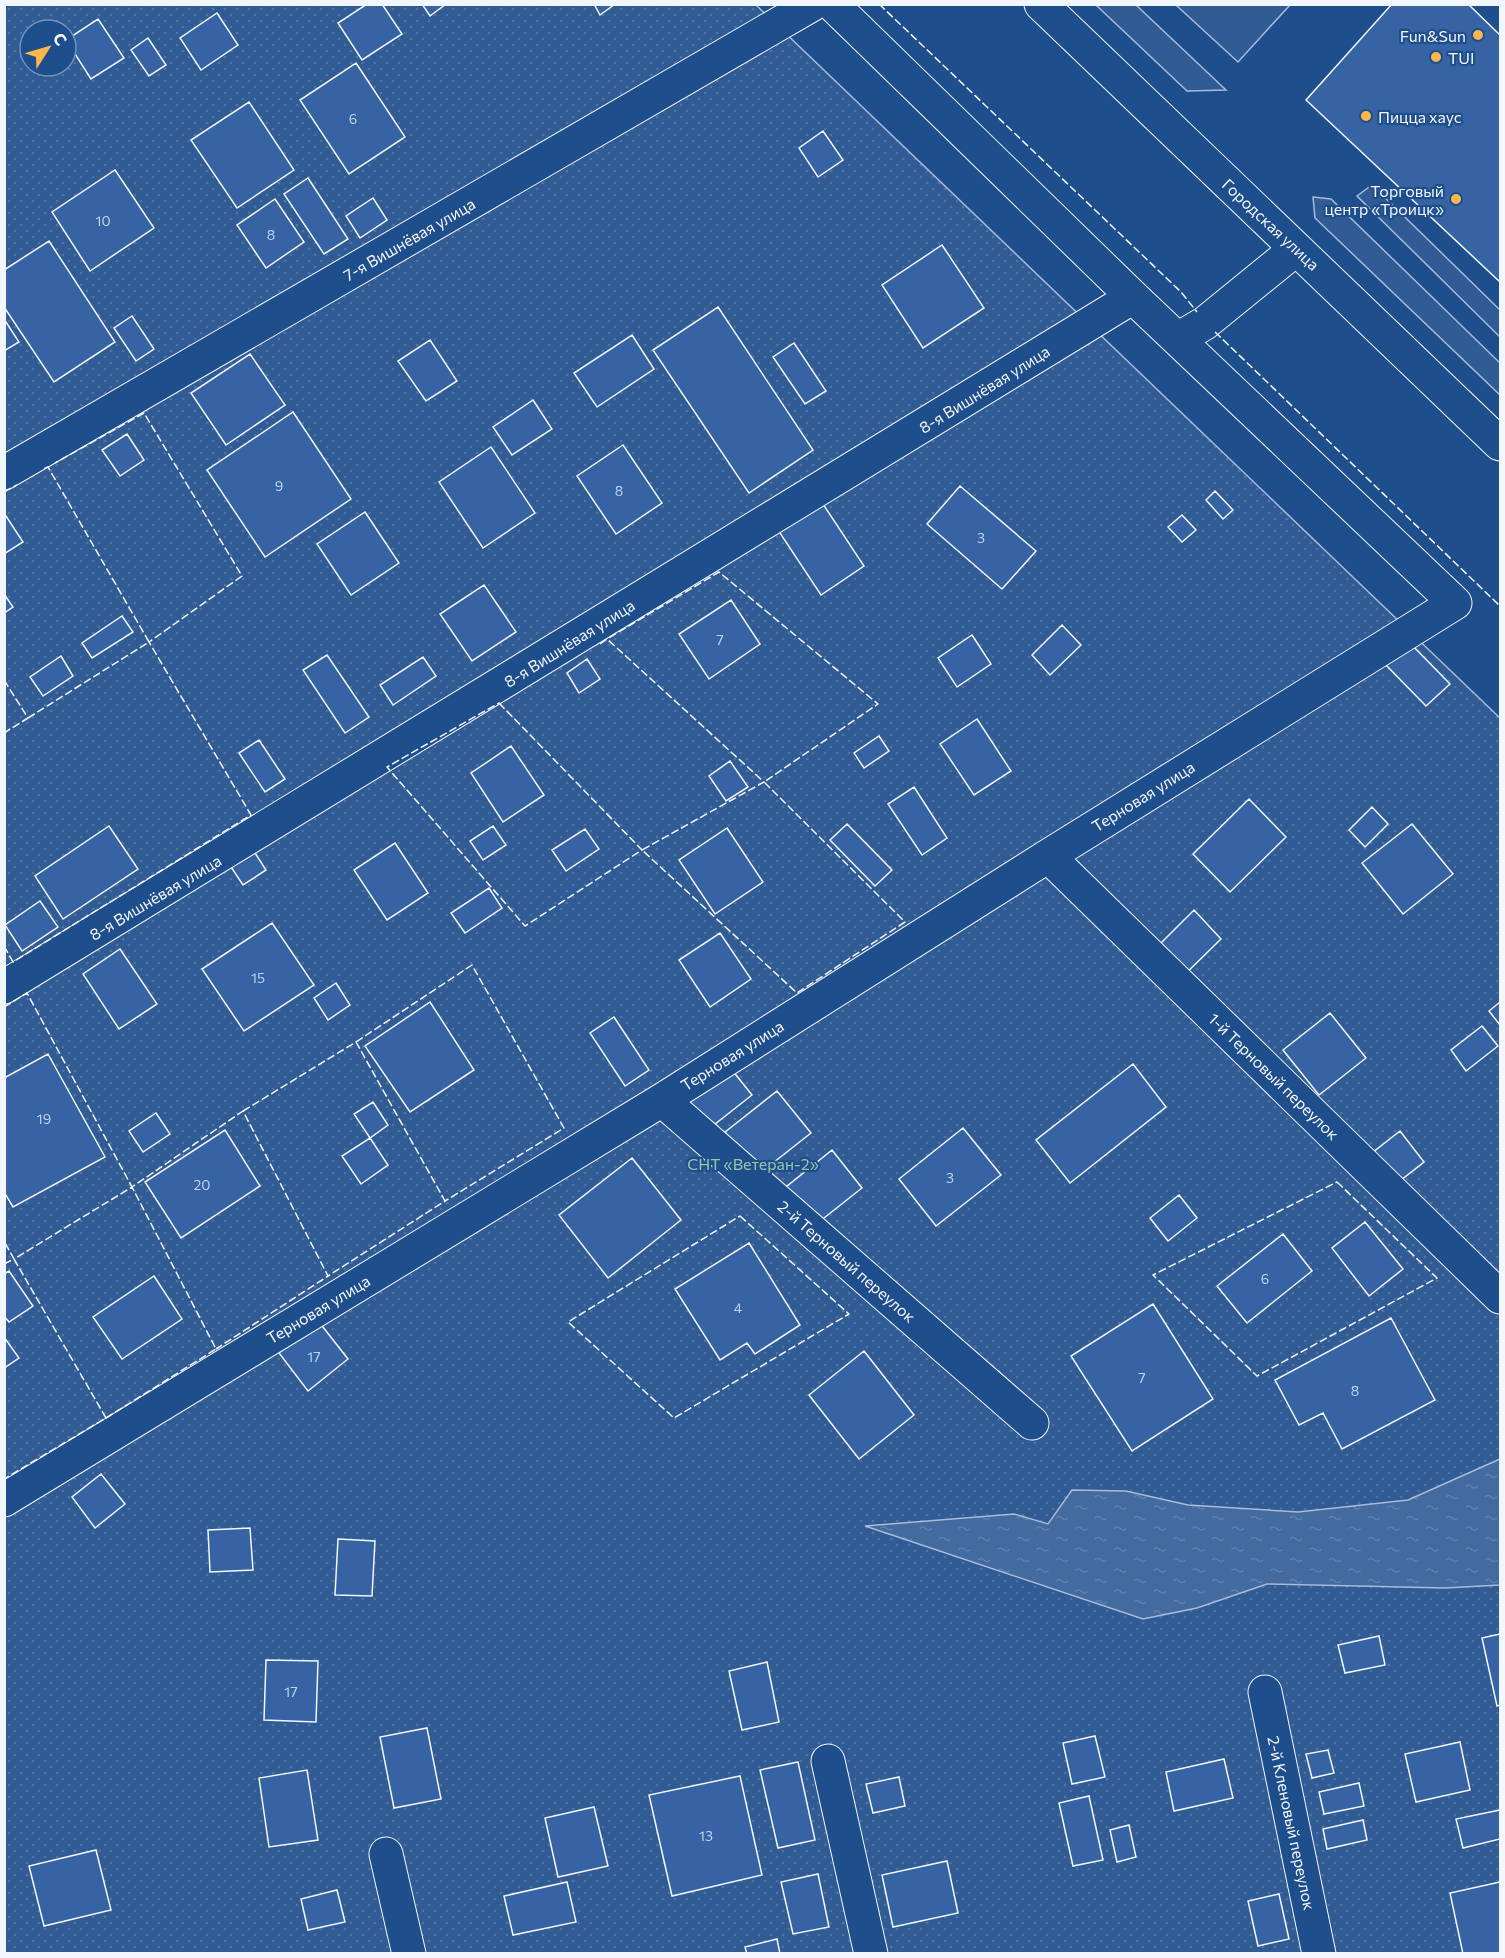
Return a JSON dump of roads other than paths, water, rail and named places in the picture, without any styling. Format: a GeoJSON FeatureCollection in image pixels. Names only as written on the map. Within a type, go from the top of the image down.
{"type":"FeatureCollection","features":[{"type":"Feature","properties":{"kind":"street","name":"7-я Вишнёвая улица"},"geometry":{"type":"LineString","coordinates":[[4,473],[813,4]]}},
{"type":"Feature","properties":{"kind":"street"},"geometry":{"type":"LineString","coordinates":[[832,4],[1178,339],[1205,323],[1296,249]]}},
{"type":"Feature","properties":{"kind":"street","name":"Городская улица"},"geometry":{"type":"LineString","coordinates":[[1041,4],[1500,444]]}},
{"type":"Feature","properties":{"kind":"street","name":"8-я Вишнёвая улица"},"geometry":{"type":"LineString","coordinates":[[4,987],[110,925],[1133,297]]}},
{"type":"Feature","properties":{"kind":"street","name":"Терновая улица"},"geometry":{"type":"LineString","coordinates":[[4,1500],[662,1100],[1047,856],[1455,603],[1178,339]]}},
{"type":"Feature","properties":{"kind":"street","name":"1-й Терновый переулок"},"geometry":{"type":"LineString","coordinates":[[1047,856],[1500,1297]]}},
{"type":"Feature","properties":{"kind":"street","name":"2-й Терновый переулок"},"geometry":{"type":"LineString","coordinates":[[662,1100],[1032,1423]]}},
{"type":"Feature","properties":{"kind":"street","name":"2-й Кленовый переулок"},"geometry":{"type":"LineString","coordinates":[[1265,1692],[1319,1953]]}},
{"type":"Feature","properties":{"kind":"street"},"geometry":{"type":"LineString","coordinates":[[828,1761],[871,1953]]}},
{"type":"Feature","properties":{"kind":"street"},"geometry":{"type":"LineString","coordinates":[[386,1854],[409,1953]]}},
{"type":"Feature","properties":{"kind":"water"},"geometry":{"type":"Polygon","coordinates":[[[1500,1459],[1500,1585],[1445,1588],[1267,1584],[1197,1608],[1143,1619],[865,1526],[1014,1514],[1048,1524],[1072,1490],[1126,1491],[1188,1505],[1298,1512],[1408,1500],[1500,1459]]]}},
{"type":"Feature","properties":{"kind":"place","name":"Fun&Sun"},"geometry":{"type":"Point","coordinates":[1478,35]}},
{"type":"Feature","properties":{"kind":"place","name":"TUI"},"geometry":{"type":"Point","coordinates":[1436,57]}},
{"type":"Feature","properties":{"kind":"place","name":"Пицца хаус"},"geometry":{"type":"Point","coordinates":[1366,116]}},
{"type":"Feature","properties":{"kind":"place","name":"Торговый центр «Троицк»"},"geometry":{"type":"Point","coordinates":[1456,199]}},
{"type":"Feature","properties":{"kind":"park label","name":"СНТ «Ветеран-2»"},"geometry":{"type":"Point","coordinates":[753,1163]}}]}
